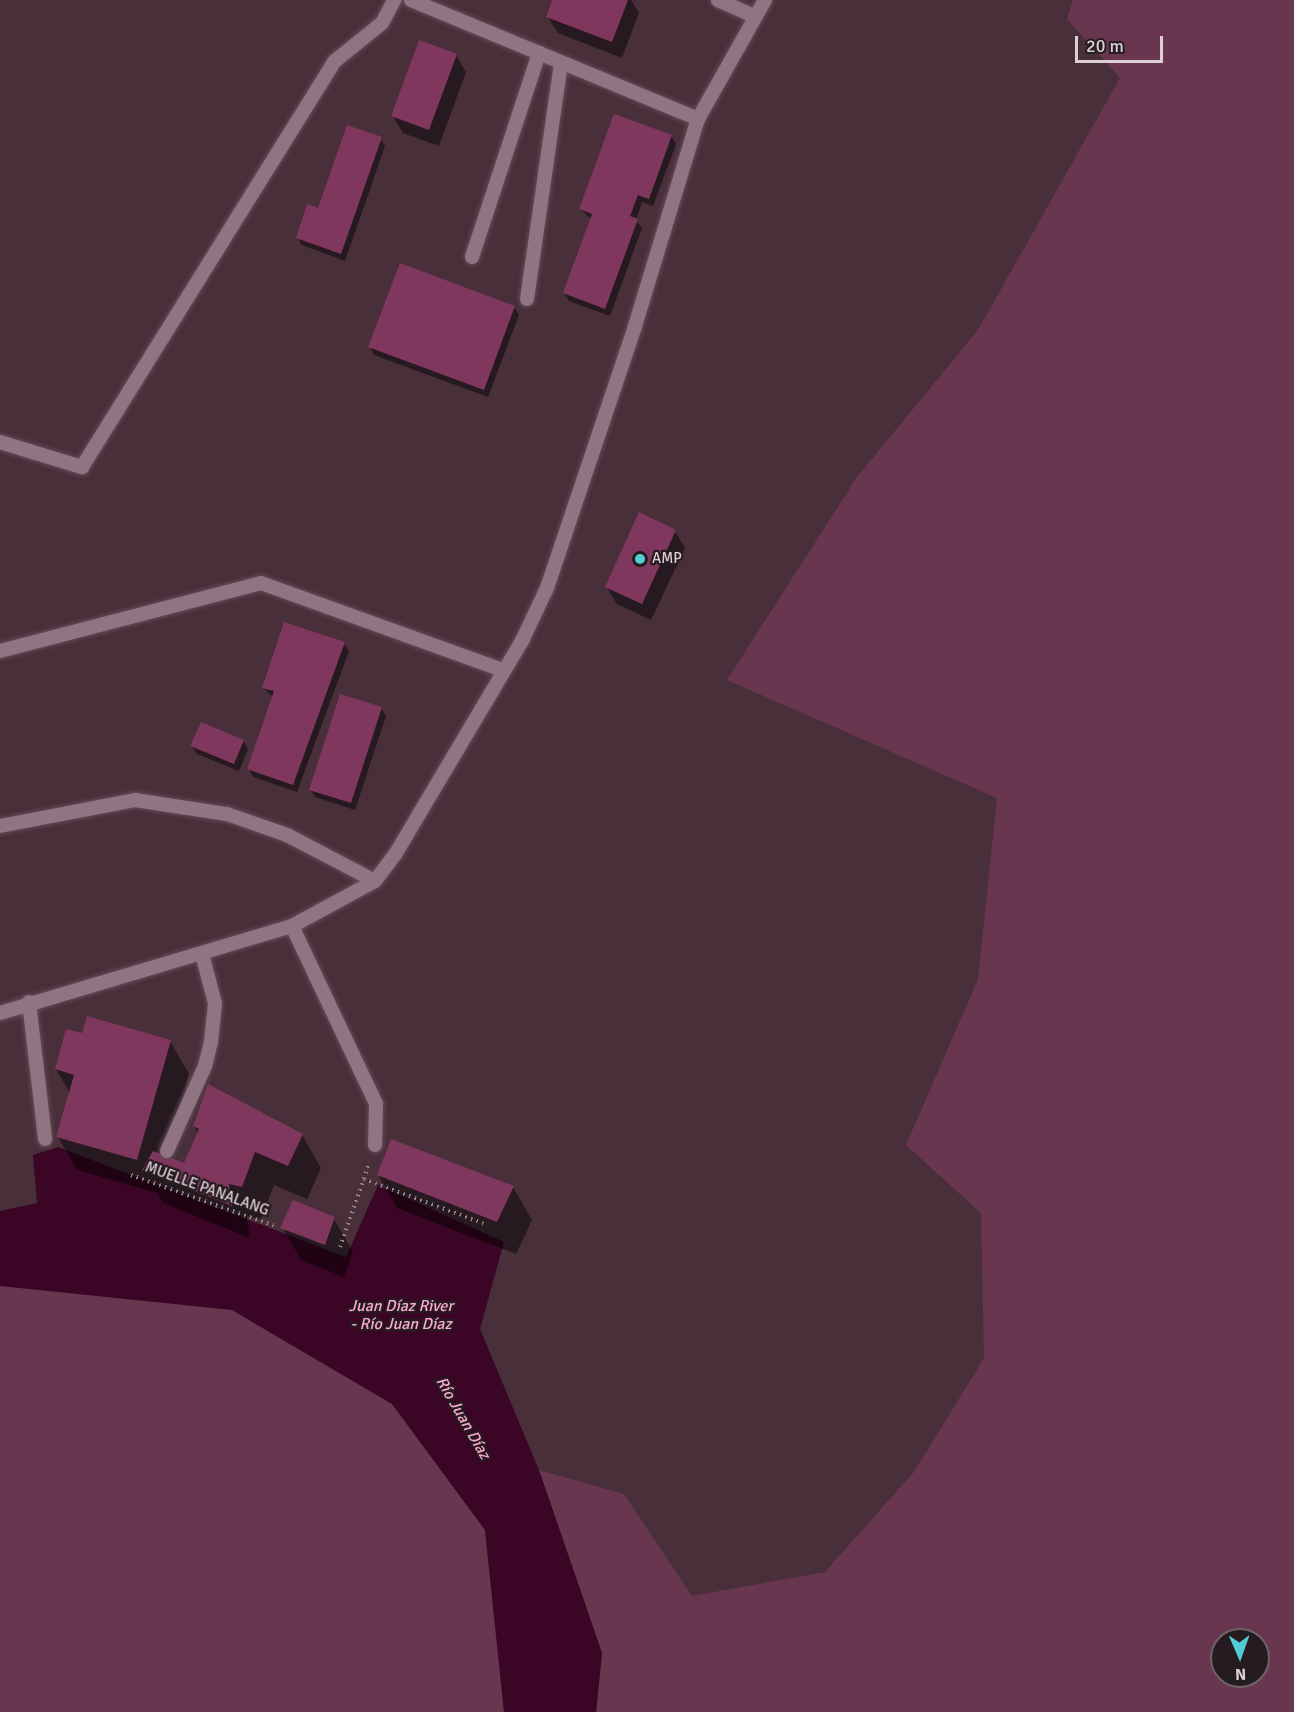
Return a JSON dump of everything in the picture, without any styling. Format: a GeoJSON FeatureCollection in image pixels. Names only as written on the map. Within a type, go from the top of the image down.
{"type":"FeatureCollection","features":[{"type":"Feature","properties":{"kind":"lane"},"geometry":{"type":"LineString","coordinates":[[0,442],[82,467],[335,61],[382,23],[394,0]]}},
{"type":"Feature","properties":{"kind":"lane"},"geometry":{"type":"LineString","coordinates":[[411,0],[698,119]]}},
{"type":"Feature","properties":{"kind":"lane"},"geometry":{"type":"LineString","coordinates":[[718,0],[754,16]]}},
{"type":"Feature","properties":{"kind":"lane"},"geometry":{"type":"LineString","coordinates":[[0,1013],[29,1002],[202,954],[292,926],[375,881],[396,853],[503,670],[547,588],[635,327],[698,119],[765,0]]}},
{"type":"Feature","properties":{"kind":"lane"},"geometry":{"type":"LineString","coordinates":[[472,257],[539,53]]}},
{"type":"Feature","properties":{"kind":"lane"},"geometry":{"type":"LineString","coordinates":[[527,299],[561,62]]}},
{"type":"Feature","properties":{"kind":"lane"},"geometry":{"type":"LineString","coordinates":[[0,651],[261,583],[503,670]]}},
{"type":"Feature","properties":{"kind":"lane"},"geometry":{"type":"LineString","coordinates":[[0,826],[135,800],[227,814],[277,831],[375,881]]}},
{"type":"Feature","properties":{"kind":"lane"},"geometry":{"type":"LineString","coordinates":[[292,926],[376,1104],[375,1145]]}},
{"type":"Feature","properties":{"kind":"lane"},"geometry":{"type":"LineString","coordinates":[[167,1151],[205,1066],[211,1042],[215,1003],[202,954]]}},
{"type":"Feature","properties":{"kind":"lane"},"geometry":{"type":"LineString","coordinates":[[29,1002],[45,1139]]}},
{"type":"Feature","properties":{"kind":"path","name":"MUELLE PANALANG"},"geometry":{"type":"LineString","coordinates":[[131,1175],[275,1226]]}},
{"type":"Feature","properties":{"kind":"path"},"geometry":{"type":"LineString","coordinates":[[340,1247],[364,1179],[488,1225]]}},
{"type":"Feature","properties":{"kind":"shaded area"},"geometry":{"type":"Polygon","coordinates":[[[1073,0],[1294,0],[1294,1712],[596,1712],[602,1653],[539,1470],[624,1494],[692,1596],[825,1572],[914,1472],[984,1358],[981,1213],[906,1145],[978,979],[997,798],[727,680],[857,477],[978,330],[1120,78],[1067,19],[1073,0]]]}},
{"type":"Feature","properties":{"kind":"shaded area"},"geometry":{"type":"Polygon","coordinates":[[[8,1284],[232,1310],[392,1404],[485,1530],[504,1712],[0,1712],[0,1286],[8,1284]]]}},
{"type":"Feature","properties":{"kind":"water","name":"Juan Díaz River - Río Juan Díaz"},"geometry":{"type":"Polygon","coordinates":[[[58,1147],[346,1257],[378,1185],[504,1242],[480,1329],[539,1470],[602,1653],[596,1712],[504,1712],[485,1530],[392,1404],[232,1310],[0,1286],[0,1211],[37,1203],[33,1155],[58,1147]]]}},
{"type":"Feature","properties":{"kind":"building"},"geometry":{"type":"Polygon","coordinates":[[[552,0],[628,0],[612,42],[546,17],[552,0]]]}},
{"type":"Feature","properties":{"kind":"building"},"geometry":{"type":"Polygon","coordinates":[[[419,40],[457,54],[429,130],[391,116],[419,40]]]}},
{"type":"Feature","properties":{"kind":"building"},"geometry":{"type":"Polygon","coordinates":[[[614,114],[672,135],[649,199],[638,195],[630,216],[638,219],[605,309],[563,293],[592,214],[579,209],[614,114]]]}},
{"type":"Feature","properties":{"kind":"building"},"geometry":{"type":"Polygon","coordinates":[[[347,125],[382,137],[341,254],[296,238],[307,204],[318,208],[347,125]]]}},
{"type":"Feature","properties":{"kind":"building"},"geometry":{"type":"Polygon","coordinates":[[[400,263],[515,306],[484,390],[368,347],[400,263]]]}},
{"type":"Feature","properties":{"kind":"building","name":"AMP"},"geometry":{"type":"Polygon","coordinates":[[[639,512],[676,530],[642,604],[605,587],[639,512]]]}},
{"type":"Feature","properties":{"kind":"building"},"geometry":{"type":"Polygon","coordinates":[[[284,622],[345,642],[293,785],[247,769],[274,691],[262,688],[284,622]]]}},
{"type":"Feature","properties":{"kind":"building"},"geometry":{"type":"Polygon","coordinates":[[[340,694],[382,707],[351,803],[309,790],[340,694]]]}},
{"type":"Feature","properties":{"kind":"building"},"geometry":{"type":"Polygon","coordinates":[[[201,722],[244,740],[234,764],[190,746],[201,722]]]}},
{"type":"Feature","properties":{"kind":"building"},"geometry":{"type":"Polygon","coordinates":[[[87,1016],[171,1040],[137,1160],[56,1137],[74,1075],[55,1069],[66,1029],[82,1033],[87,1016]]]}},
{"type":"Feature","properties":{"kind":"building"},"geometry":{"type":"Polygon","coordinates":[[[208,1084],[303,1134],[288,1166],[255,1152],[242,1187],[229,1184],[232,1206],[142,1170],[153,1151],[184,1163],[199,1129],[193,1126],[208,1084]]]}},
{"type":"Feature","properties":{"kind":"building"},"geometry":{"type":"Polygon","coordinates":[[[391,1139],[514,1186],[497,1222],[377,1175],[391,1139]]]}},
{"type":"Feature","properties":{"kind":"building"},"geometry":{"type":"Polygon","coordinates":[[[293,1200],[335,1217],[325,1245],[280,1228],[293,1200]]]}},
{"type":"Feature","properties":{"kind":"place","name":"AMP"},"geometry":{"type":"Point","coordinates":[640,559]}},
{"type":"Feature","properties":{"kind":"water label","name":"Río Juan Díaz"},"geometry":{"type":"Point","coordinates":[463,1418]}}]}
